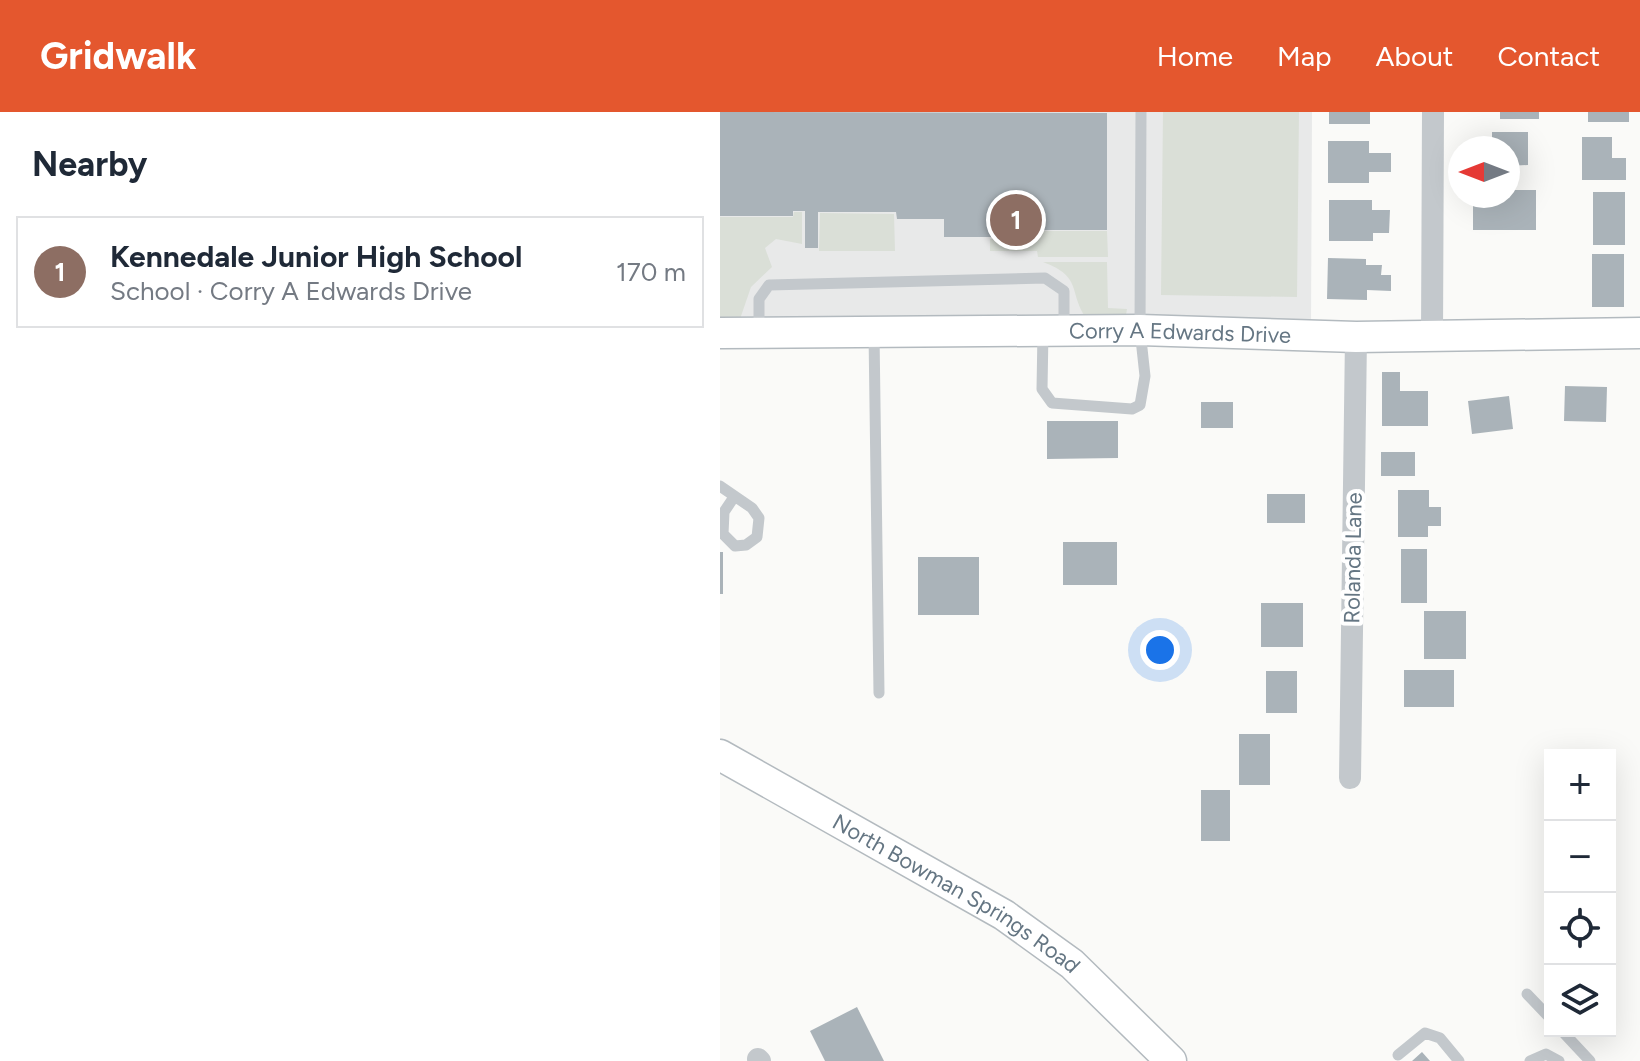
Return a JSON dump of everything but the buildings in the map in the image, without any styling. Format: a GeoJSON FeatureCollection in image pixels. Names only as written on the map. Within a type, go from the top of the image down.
{"type":"FeatureCollection","features":[{"type":"Feature","properties":{"kind":"street"},"geometry":{"type":"LineString","coordinates":[[1432,336],[1433,112]]}},
{"type":"Feature","properties":{"kind":"street","name":"Corry A Edwards Drive"},"geometry":{"type":"LineString","coordinates":[[720,333],[1140,330],[1356,337],[1640,333]]}},
{"type":"Feature","properties":{"kind":"street","name":"Rolanda Lane"},"geometry":{"type":"LineString","coordinates":[[1350,778],[1356,337]]}},
{"type":"Feature","properties":{"kind":"street","name":"North Bowman Springs Road"},"geometry":{"type":"LineString","coordinates":[[720,755],[1004,915],[1072,964],[1134,1020],[1171,1061]]}},
{"type":"Feature","properties":{"kind":"lane"},"geometry":{"type":"LineString","coordinates":[[759,333],[759,299],[769,285],[1045,278],[1064,291],[1042,389],[1052,403],[1132,409],[1140,405],[1144,386],[1140,330],[1141,112]]}},
{"type":"Feature","properties":{"kind":"lane"},"geometry":{"type":"LineString","coordinates":[[874,333],[879,693]]}},
{"type":"Feature","properties":{"kind":"lane"},"geometry":{"type":"LineString","coordinates":[[720,486],[734,497]]}},
{"type":"Feature","properties":{"kind":"lane"},"geometry":{"type":"LineString","coordinates":[[1527,994],[1544,1012]]}},
{"type":"Feature","properties":{"kind":"lane"},"geometry":{"type":"LineString","coordinates":[[1398,1055],[1425,1033],[1440,1038],[1459,1061]]}},
{"type":"Feature","properties":{"kind":"lane"},"geometry":{"type":"LineString","coordinates":[[1568,1037],[1590,1061]]}},
{"type":"Feature","properties":{"kind":"lane"},"geometry":{"type":"LineString","coordinates":[[1530,1061],[1546,1054],[1559,1061]]}},
{"type":"Feature","properties":{"kind":"shaded area"},"geometry":{"type":"Polygon","coordinates":[[[720,112],[1312,112],[1311,328],[720,327],[720,112]]]}},
{"type":"Feature","properties":{"kind":"shaded area"},"geometry":{"type":"Polygon","coordinates":[[[1163,112],[1299,112],[1297,297],[1161,295],[1163,112]]]}},
{"type":"Feature","properties":{"kind":"shaded area"},"geometry":{"type":"Polygon","coordinates":[[[794,212],[802,212],[802,244],[776,239],[765,248],[772,267],[751,287],[740,319],[720,324],[720,217],[793,217],[794,212]]]}},
{"type":"Feature","properties":{"kind":"shaded area"},"geometry":{"type":"Polygon","coordinates":[[[820,213],[894,214],[895,251],[819,251],[820,213]]]}},
{"type":"Feature","properties":{"kind":"shaded area"},"geometry":{"type":"Polygon","coordinates":[[[1012,231],[1107,231],[1108,257],[1038,257],[1037,251],[990,251],[990,239],[1012,239],[1012,231]]]}},
{"type":"Feature","properties":{"kind":"shaded area"},"geometry":{"type":"Polygon","coordinates":[[[1043,262],[1107,262],[1108,308],[1127,309],[1126,315],[1086,318],[1069,279],[1043,262]]]}},
{"type":"Feature","properties":{"kind":"place","name":"Kennedale Junior High School"},"geometry":{"type":"Point","coordinates":[1016,220]}}]}
